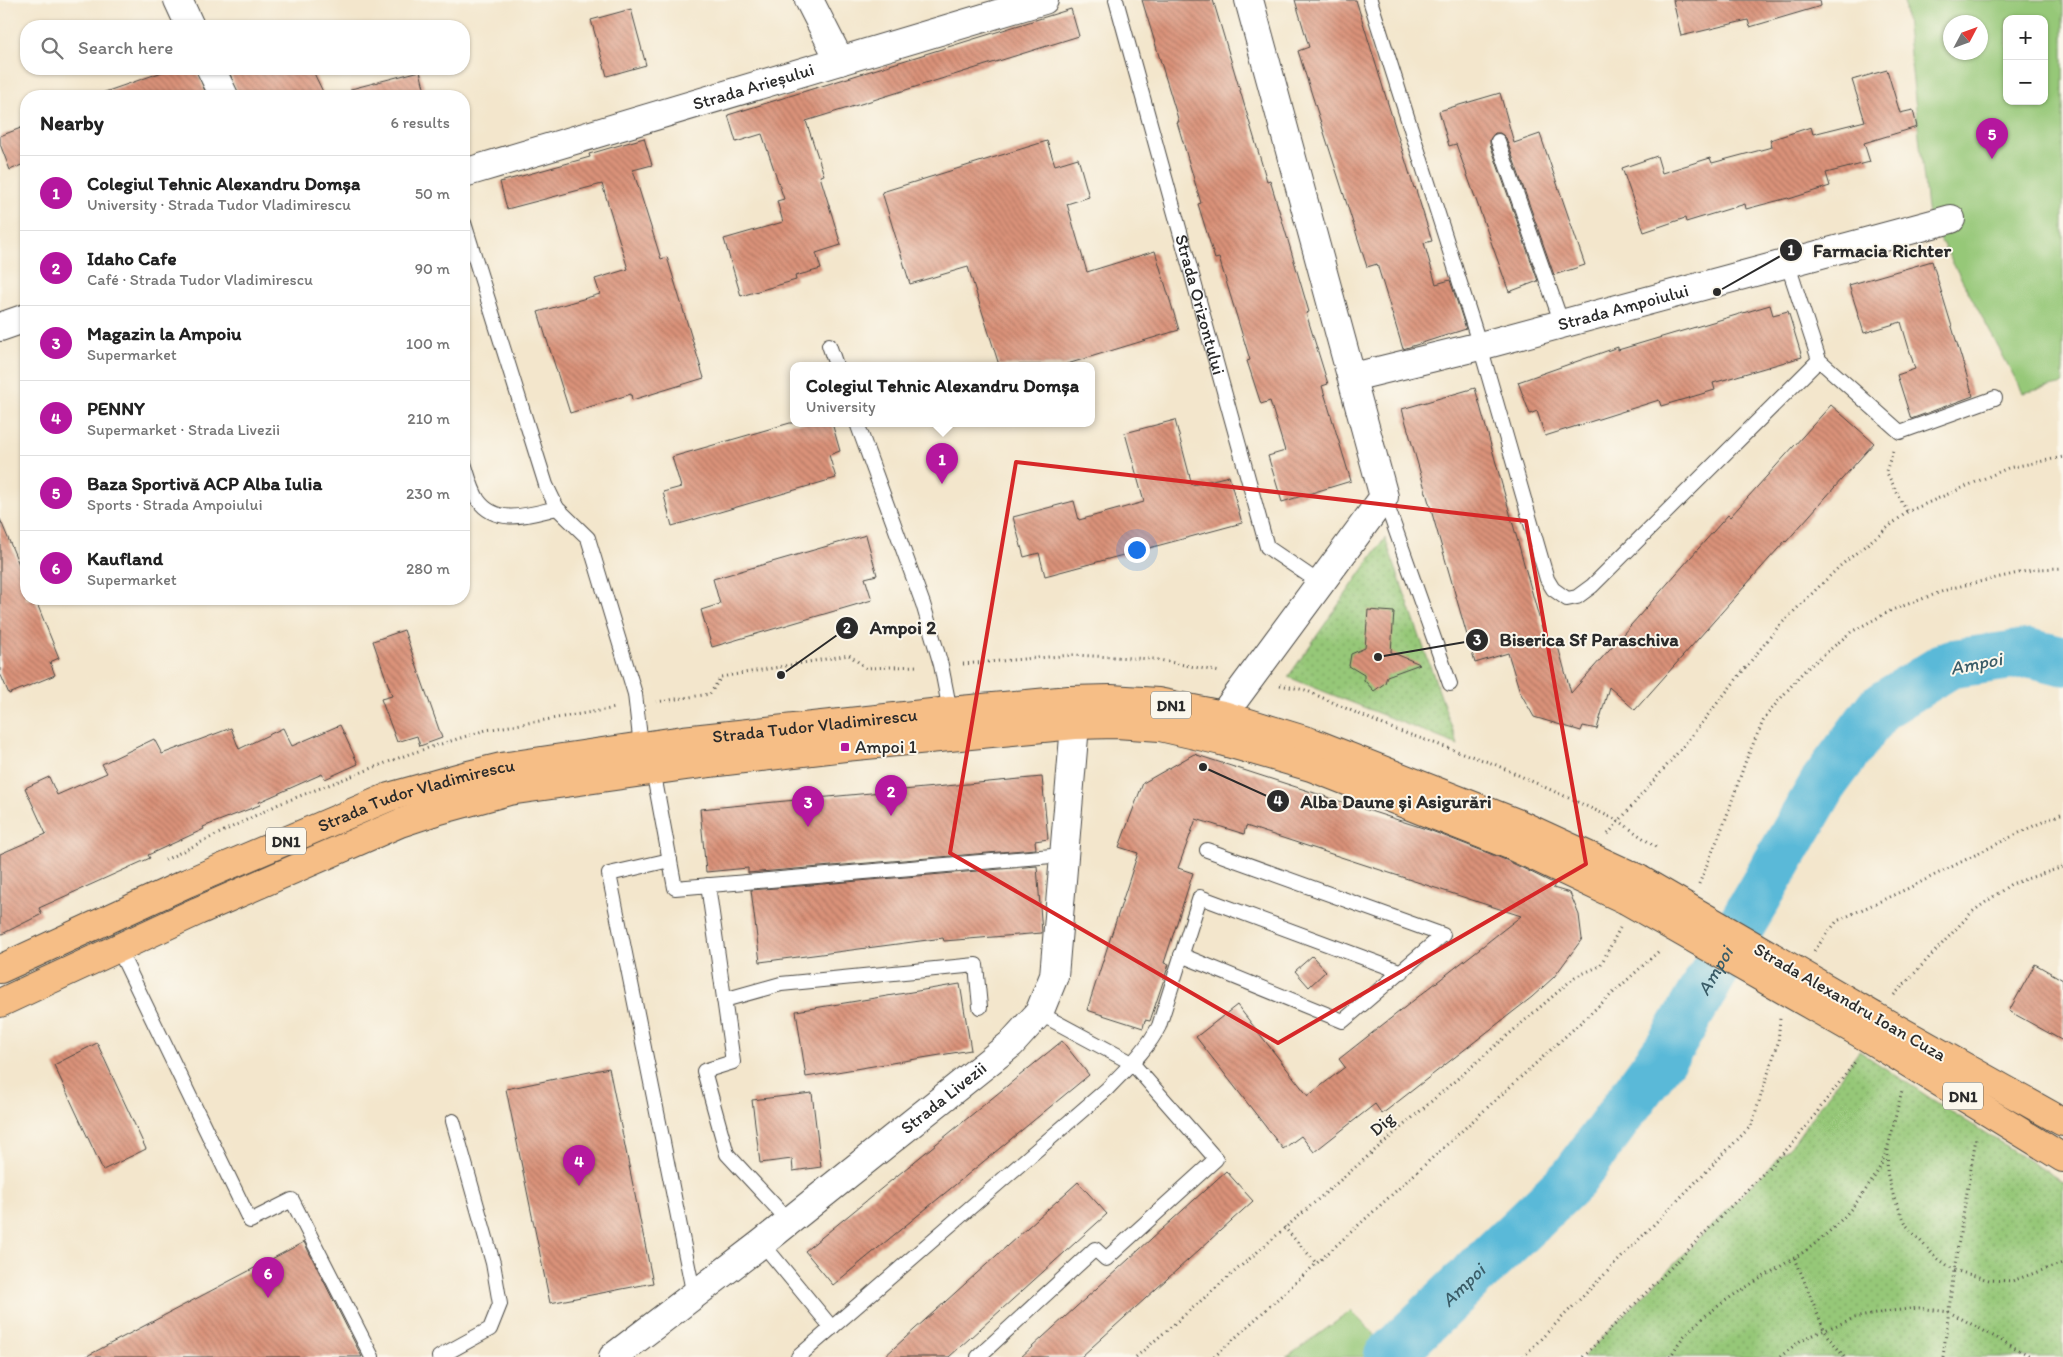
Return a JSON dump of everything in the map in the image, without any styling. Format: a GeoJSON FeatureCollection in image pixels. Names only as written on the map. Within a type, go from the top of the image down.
{"type":"FeatureCollection","features":[{"type":"Feature","properties":{"kind":"main road","name":"Strada Tudor Vladimirescu"},"geometry":{"type":"LineString","coordinates":[[0,969],[186,884],[389,797],[501,767],[641,746],[950,711],[1069,700],[1111,699],[1158,702],[1224,715],[1314,744],[1517,823],[1628,900]]}},
{"type":"Feature","properties":{"kind":"main road","name":"Strada Tudor Vladimirescu"},"geometry":{"type":"LineString","coordinates":[[0,1003],[242,892],[400,823],[509,791],[653,770],[845,747],[1075,725],[1116,724],[1160,727],[1221,741],[1311,767],[1512,846],[1628,900]]}},
{"type":"Feature","properties":{"kind":"main road","name":"Strada Alexandru Ioan Cuza"},"geometry":{"type":"LineString","coordinates":[[1628,900],[1864,1036],[2063,1158]]}},
{"type":"Feature","properties":{"kind":"main road","name":"Strada Alexandru Ioan Cuza"},"geometry":{"type":"LineString","coordinates":[[1864,1036],[2063,1122]]}},
{"type":"Feature","properties":{"kind":"street"},"geometry":{"type":"LineString","coordinates":[[178,0],[187,20]]}},
{"type":"Feature","properties":{"kind":"street"},"geometry":{"type":"LineString","coordinates":[[809,0],[840,61]]}},
{"type":"Feature","properties":{"kind":"street","name":"Strada Arieșului"},"geometry":{"type":"LineString","coordinates":[[470,171],[1044,0]]}},
{"type":"Feature","properties":{"kind":"street"},"geometry":{"type":"LineString","coordinates":[[1224,715],[1384,496],[1249,0]]}},
{"type":"Feature","properties":{"kind":"street"},"geometry":{"type":"LineString","coordinates":[[214,75],[221,90]]}},
{"type":"Feature","properties":{"kind":"street","name":"Strada Ampoiului"},"geometry":{"type":"LineString","coordinates":[[1353,377],[1480,346],[1951,218]]}},
{"type":"Feature","properties":{"kind":"street"},"geometry":{"type":"LineString","coordinates":[[0,328],[20,320]]}},
{"type":"Feature","properties":{"kind":"street","name":"Strada Livezii"},"geometry":{"type":"LineString","coordinates":[[613,1357],[762,1243],[1011,1044],[1039,1014],[1054,976],[1075,725]]}},
{"type":"Feature","properties":{"kind":"lane","name":"Strada Orizontului"},"geometry":{"type":"LineString","coordinates":[[1116,0],[1267,547],[1320,583]]}},
{"type":"Feature","properties":{"kind":"lane"},"geometry":{"type":"LineString","coordinates":[[1370,0],[1480,346],[1547,578],[1553,589],[1568,599],[1577,596],[1592,586],[1819,360]]}},
{"type":"Feature","properties":{"kind":"lane"},"geometry":{"type":"LineString","coordinates":[[1498,141],[1562,324]]}},
{"type":"Feature","properties":{"kind":"lane"},"geometry":{"type":"LineString","coordinates":[[470,243],[546,485],[557,508],[588,538],[635,694],[641,746]]}},
{"type":"Feature","properties":{"kind":"lane"},"geometry":{"type":"LineString","coordinates":[[1787,262],[1819,360],[1900,432],[1995,398]]}},
{"type":"Feature","properties":{"kind":"lane"},"geometry":{"type":"LineString","coordinates":[[829,345],[835,362]]}},
{"type":"Feature","properties":{"kind":"lane"},"geometry":{"type":"LineString","coordinates":[[858,427],[922,604],[941,665],[950,711]]}},
{"type":"Feature","properties":{"kind":"lane"},"geometry":{"type":"LineString","coordinates":[[470,479],[478,500],[491,512],[514,518],[557,508]]}},
{"type":"Feature","properties":{"kind":"lane"},"geometry":{"type":"LineString","coordinates":[[1384,496],[1450,684]]}},
{"type":"Feature","properties":{"kind":"lane"},"geometry":{"type":"LineString","coordinates":[[653,770],[675,888],[1064,855]]}},
{"type":"Feature","properties":{"kind":"lane"},"geometry":{"type":"LineString","coordinates":[[1182,955],[1343,1021],[1443,935],[1207,850]]}},
{"type":"Feature","properties":{"kind":"lane"},"geometry":{"type":"LineString","coordinates":[[670,860],[609,874],[694,1296]]}},
{"type":"Feature","properties":{"kind":"lane"},"geometry":{"type":"LineString","coordinates":[[708,885],[734,1062],[704,1071],[727,1154],[789,1221]]}},
{"type":"Feature","properties":{"kind":"lane"},"geometry":{"type":"LineString","coordinates":[[798,1357],[1107,1089],[1132,1063],[1153,1038],[1159,1026],[1200,898],[1402,972]]}},
{"type":"Feature","properties":{"kind":"lane"},"geometry":{"type":"LineString","coordinates":[[118,948],[250,1221],[292,1200],[372,1357]]}},
{"type":"Feature","properties":{"kind":"lane"},"geometry":{"type":"LineString","coordinates":[[724,1000],[781,984],[976,965],[980,1007]]}},
{"type":"Feature","properties":{"kind":"lane"},"geometry":{"type":"LineString","coordinates":[[978,1357],[1095,1249],[1106,1259],[1216,1159],[1132,1063],[1039,1014]]}},
{"type":"Feature","properties":{"kind":"lane"},"geometry":{"type":"LineString","coordinates":[[439,1357],[490,1330],[500,1304],[493,1263],[453,1121]]}},
{"type":"Feature","properties":{"kind":"lane"},"geometry":{"type":"LineString","coordinates":[[762,1243],[832,1328]]}},
{"type":"Feature","properties":{"kind":"path"},"geometry":{"type":"LineString","coordinates":[[1900,432],[1886,470],[1907,512]]}},
{"type":"Feature","properties":{"kind":"path"},"geometry":{"type":"LineString","coordinates":[[1615,824],[1680,750],[1778,627],[1840,566],[1907,512],[2008,468],[2063,457]]}},
{"type":"Feature","properties":{"kind":"path"},"geometry":{"type":"LineString","coordinates":[[1810,957],[1837,921],[1912,887],[2063,813]]}},
{"type":"Feature","properties":{"kind":"path"},"geometry":{"type":"LineString","coordinates":[[1619,821],[1657,848]]}},
{"type":"Feature","properties":{"kind":"path"},"geometry":{"type":"LineString","coordinates":[[1900,989],[1972,912],[2011,884],[2063,867]]}},
{"type":"Feature","properties":{"kind":"path","name":"Dig"},"geometry":{"type":"LineString","coordinates":[[1136,1357],[1575,977],[1600,966],[1620,930],[1628,900]]}},
{"type":"Feature","properties":{"kind":"path"},"geometry":{"type":"LineString","coordinates":[[1523,1357],[1751,1126],[1778,1043],[1780,1009]]}},
{"type":"Feature","properties":{"kind":"path"},"geometry":{"type":"LineString","coordinates":[[1583,1357],[1795,1141],[1853,1065],[1864,1036]]}},
{"type":"Feature","properties":{"kind":"path"},"geometry":{"type":"LineString","coordinates":[[1905,1082],[1895,1114],[1889,1147],[1887,1174],[1894,1198],[1908,1226],[1932,1255],[1954,1270],[1989,1280],[2012,1281],[2063,1263]]}},
{"type":"Feature","properties":{"kind":"path"},"geometry":{"type":"LineString","coordinates":[[1943,1357],[1954,1270],[1978,1129]]}},
{"type":"Feature","properties":{"kind":"path"},"geometry":{"type":"LineString","coordinates":[[1670,1357],[1685,1336],[1732,1295],[1795,1258],[1824,1237],[1860,1198],[1878,1171],[1889,1147]]}},
{"type":"Feature","properties":{"kind":"path"},"geometry":{"type":"LineString","coordinates":[[1284,1227],[1317,1264]]}},
{"type":"Feature","properties":{"kind":"path"},"geometry":{"type":"LineString","coordinates":[[1795,1258],[1824,1330],[1844,1357]]}},
{"type":"Feature","properties":{"kind":"path"},"geometry":{"type":"LineString","coordinates":[[1780,1357],[1801,1340],[1854,1318],[1919,1308],[1949,1312],[2032,1357]]}},
{"type":"Feature","properties":{"kind":"highlighted area"},"geometry":{"type":"Polygon","coordinates":[[[1016,462],[1526,521],[1586,864],[1278,1043],[950,853],[1016,462]]]}},
{"type":"Feature","properties":{"kind":"green space"},"geometry":{"type":"Polygon","coordinates":[[[1904,0],[2063,0],[2063,384],[2023,393],[1928,217],[1904,0]]]}},
{"type":"Feature","properties":{"kind":"green space"},"geometry":{"type":"Polygon","coordinates":[[[1385,538],[1458,745],[1288,677],[1385,538]]]}},
{"type":"Feature","properties":{"kind":"green space"},"geometry":{"type":"Polygon","coordinates":[[[1859,1051],[2063,1182],[2063,1357],[1583,1357],[1795,1141],[1859,1051]]]}},
{"type":"Feature","properties":{"kind":"green space"},"geometry":{"type":"Polygon","coordinates":[[[1351,1311],[1397,1357],[1287,1357],[1351,1311]]]}},
{"type":"Feature","properties":{"kind":"building"},"geometry":{"type":"Polygon","coordinates":[[[1142,0],[1213,0],[1267,181],[1270,180],[1309,312],[1306,313],[1328,384],[1322,386],[1351,481],[1282,502],[1268,456],[1285,451],[1270,401],[1261,404],[1247,361],[1250,360],[1219,258],[1215,259],[1198,204],[1201,203],[1177,122],[1179,122],[1142,0]]]}},
{"type":"Feature","properties":{"kind":"building"},"geometry":{"type":"Polygon","coordinates":[[[1295,0],[1356,0],[1432,241],[1424,243],[1436,284],[1450,280],[1466,329],[1403,349],[1377,264],[1367,267],[1298,51],[1309,47],[1295,0]]]}},
{"type":"Feature","properties":{"kind":"building"},"geometry":{"type":"Polygon","coordinates":[[[1673,0],[1820,0],[1821,6],[1750,27],[1748,20],[1681,36],[1673,0]]]}},
{"type":"Feature","properties":{"kind":"building"},"geometry":{"type":"Polygon","coordinates":[[[631,9],[646,65],[607,76],[591,20],[631,9]]]}},
{"type":"Feature","properties":{"kind":"building"},"geometry":{"type":"Polygon","coordinates":[[[1071,9],[1079,36],[806,121],[824,175],[820,176],[841,245],[816,253],[821,269],[795,276],[796,280],[741,296],[724,239],[783,222],[777,201],[784,199],[762,134],[736,142],[728,115],[1071,9]]]}},
{"type":"Feature","properties":{"kind":"building"},"geometry":{"type":"Polygon","coordinates":[[[1887,70],[1900,113],[1913,110],[1917,127],[1864,143],[1870,162],[1826,173],[1830,186],[1789,199],[1746,209],[1745,204],[1686,222],[1685,218],[1644,232],[1622,168],[1657,156],[1662,173],[1710,158],[1712,163],[1772,147],[1770,140],[1811,127],[1813,134],[1865,121],[1852,80],[1887,70]]]}},
{"type":"Feature","properties":{"kind":"building"},"geometry":{"type":"Polygon","coordinates":[[[154,75],[198,75],[205,90],[111,90],[154,75]]]}},
{"type":"Feature","properties":{"kind":"building"},"geometry":{"type":"Polygon","coordinates":[[[230,75],[315,75],[322,90],[237,90],[230,75]]]}},
{"type":"Feature","properties":{"kind":"building"},"geometry":{"type":"Polygon","coordinates":[[[405,75],[421,75],[425,90],[351,90],[405,75]]]}},
{"type":"Feature","properties":{"kind":"building"},"geometry":{"type":"Polygon","coordinates":[[[1500,93],[1514,143],[1540,134],[1585,265],[1554,275],[1506,138],[1500,133],[1495,133],[1490,139],[1490,144],[1538,281],[1509,292],[1456,144],[1449,146],[1439,111],[1500,93]]]}},
{"type":"Feature","properties":{"kind":"building"},"geometry":{"type":"Polygon","coordinates":[[[20,128],[20,166],[10,170],[0,144],[0,136],[20,128]]]}},
{"type":"Feature","properties":{"kind":"building"},"geometry":{"type":"Polygon","coordinates":[[[644,138],[652,165],[633,170],[661,259],[667,257],[704,378],[632,400],[631,394],[570,413],[538,312],[600,294],[595,279],[628,269],[602,184],[507,209],[500,182],[590,157],[589,154],[644,138]]]}},
{"type":"Feature","properties":{"kind":"building"},"geometry":{"type":"Polygon","coordinates":[[[1047,141],[1055,165],[1078,158],[1089,197],[1067,204],[1087,272],[1155,251],[1179,330],[1074,362],[998,362],[968,267],[910,284],[882,192],[1047,141]]]}},
{"type":"Feature","properties":{"kind":"building"},"geometry":{"type":"Polygon","coordinates":[[[1932,261],[1973,396],[1911,419],[1897,375],[1915,369],[1901,322],[1864,333],[1849,285],[1932,261]]]}},
{"type":"Feature","properties":{"kind":"building"},"geometry":{"type":"Polygon","coordinates":[[[1770,305],[1773,315],[1788,311],[1802,357],[1713,383],[1715,390],[1661,406],[1659,400],[1545,436],[1537,411],[1530,414],[1518,382],[1618,347],[1618,350],[1770,305]]]}},
{"type":"Feature","properties":{"kind":"building"},"geometry":{"type":"Polygon","coordinates":[[[1475,388],[1547,646],[1557,643],[1571,693],[1728,515],[1730,517],[1831,405],[1874,443],[1635,710],[1609,687],[1597,729],[1583,726],[1581,731],[1534,717],[1520,692],[1508,653],[1475,663],[1402,409],[1475,388]]]}},
{"type":"Feature","properties":{"kind":"building"},"geometry":{"type":"Polygon","coordinates":[[[1175,420],[1192,485],[1229,476],[1242,523],[1045,576],[1039,553],[1024,557],[1013,517],[1074,501],[1079,520],[1144,502],[1125,433],[1175,420]]]}},
{"type":"Feature","properties":{"kind":"building"},"geometry":{"type":"Polygon","coordinates":[[[790,423],[790,427],[833,427],[840,451],[829,455],[836,478],[672,526],[663,492],[681,487],[672,457],[790,423]]]}},
{"type":"Feature","properties":{"kind":"building"},"geometry":{"type":"Polygon","coordinates":[[[0,519],[20,567],[20,605],[37,605],[59,658],[50,662],[55,675],[9,694],[0,673],[0,519]]]}},
{"type":"Feature","properties":{"kind":"building"},"geometry":{"type":"Polygon","coordinates":[[[866,535],[877,575],[865,578],[872,600],[712,647],[701,610],[720,604],[713,579],[866,535]]]}},
{"type":"Feature","properties":{"kind":"building"},"geometry":{"type":"Polygon","coordinates":[[[1368,610],[1394,612],[1391,652],[1420,664],[1387,676],[1385,683],[1374,691],[1364,680],[1364,675],[1349,666],[1351,654],[1365,648],[1368,610]]]}},
{"type":"Feature","properties":{"kind":"building"},"geometry":{"type":"Polygon","coordinates":[[[404,630],[442,738],[420,746],[417,736],[397,742],[381,699],[392,696],[373,641],[404,630]]]}},
{"type":"Feature","properties":{"kind":"building"},"geometry":{"type":"Polygon","coordinates":[[[340,725],[358,764],[325,779],[322,774],[259,802],[260,805],[203,827],[204,829],[148,855],[150,858],[39,908],[42,914],[0,935],[0,854],[46,834],[25,788],[49,777],[57,795],[107,773],[102,764],[154,739],[162,754],[231,728],[239,749],[283,728],[292,746],[340,725]]]}},
{"type":"Feature","properties":{"kind":"building"},"geometry":{"type":"Polygon","coordinates":[[[1194,754],[1429,830],[1506,860],[1555,884],[1553,888],[1570,893],[1579,915],[1582,939],[1554,977],[1532,997],[1382,1114],[1375,1104],[1314,1152],[1301,1136],[1283,1149],[1196,1037],[1237,1005],[1308,1096],[1345,1067],[1339,1059],[1521,916],[1246,826],[1244,834],[1196,819],[1178,868],[1193,873],[1164,963],[1169,964],[1150,1021],[1145,1020],[1143,1028],[1087,1010],[1138,853],[1119,847],[1143,783],[1194,754]]]}},
{"type":"Feature","properties":{"kind":"building"},"geometry":{"type":"Polygon","coordinates":[[[1042,777],[1048,839],[1035,841],[1036,849],[748,873],[748,868],[706,872],[700,809],[1042,777]]]}},
{"type":"Feature","properties":{"kind":"building"},"geometry":{"type":"Polygon","coordinates":[[[1037,866],[1042,933],[944,941],[943,938],[760,962],[751,890],[1037,866]]]}},
{"type":"Feature","properties":{"kind":"building"},"geometry":{"type":"Polygon","coordinates":[[[1312,956],[1326,971],[1309,987],[1295,971],[1312,956]]]}},
{"type":"Feature","properties":{"kind":"building"},"geometry":{"type":"Polygon","coordinates":[[[2035,964],[2063,980],[2063,1041],[2009,1011],[2035,964]]]}},
{"type":"Feature","properties":{"kind":"building"},"geometry":{"type":"Polygon","coordinates":[[[960,984],[971,1050],[806,1077],[796,1011],[960,984]]]}},
{"type":"Feature","properties":{"kind":"building"},"geometry":{"type":"Polygon","coordinates":[[[1062,1041],[1089,1075],[833,1285],[805,1251],[1062,1041]]]}},
{"type":"Feature","properties":{"kind":"building"},"geometry":{"type":"Polygon","coordinates":[[[97,1043],[146,1149],[103,1170],[54,1065],[97,1043]]]}},
{"type":"Feature","properties":{"kind":"building"},"geometry":{"type":"Polygon","coordinates":[[[609,1068],[653,1283],[550,1303],[506,1089],[609,1068]]]}},
{"type":"Feature","properties":{"kind":"building"},"geometry":{"type":"Polygon","coordinates":[[[812,1093],[821,1167],[793,1171],[792,1159],[760,1163],[752,1100],[812,1093]]]}},
{"type":"Feature","properties":{"kind":"building"},"geometry":{"type":"Polygon","coordinates":[[[1226,1171],[1253,1201],[1081,1357],[1021,1357],[1226,1171]]]}},
{"type":"Feature","properties":{"kind":"building"},"geometry":{"type":"Polygon","coordinates":[[[1078,1182],[1107,1214],[949,1357],[884,1357],[1078,1182]]]}},
{"type":"Feature","properties":{"kind":"building"},"geometry":{"type":"Polygon","coordinates":[[[304,1242],[362,1357],[85,1357],[304,1242]]]}},
{"type":"Feature","properties":{"kind":"waterway","name":"Ampoi"},"geometry":{"type":"LineString","coordinates":[[1388,1357],[1574,1178],[1673,1042],[1825,781],[1879,708],[1950,664],[2030,653],[2063,661]]}},
{"type":"Feature","properties":{"kind":"place","name":"Baza Sportivă ACP Alba Iulia"},"geometry":{"type":"Point","coordinates":[1992,159]}},
{"type":"Feature","properties":{"kind":"place","name":"Farmacia Richter"},"geometry":{"type":"Point","coordinates":[1717,292]}},
{"type":"Feature","properties":{"kind":"place","name":"Colegiul Tehnic Alexandru Domșa"},"geometry":{"type":"Point","coordinates":[942,484]}},
{"type":"Feature","properties":{"kind":"place","name":"Biserica Sf Paraschiva"},"geometry":{"type":"Point","coordinates":[1378,657]}},
{"type":"Feature","properties":{"kind":"place","name":"Ampoi 2"},"geometry":{"type":"Point","coordinates":[781,675]}},
{"type":"Feature","properties":{"kind":"place","name":"Ampoi 1"},"geometry":{"type":"Point","coordinates":[845,747]}},
{"type":"Feature","properties":{"kind":"place","name":"Alba Daune și Asigurări"},"geometry":{"type":"Point","coordinates":[1203,767]}},
{"type":"Feature","properties":{"kind":"place","name":"Idaho Cafe"},"geometry":{"type":"Point","coordinates":[891,816]}},
{"type":"Feature","properties":{"kind":"place","name":"Magazin la Ampoiu"},"geometry":{"type":"Point","coordinates":[808,827]}},
{"type":"Feature","properties":{"kind":"place","name":"PENNY"},"geometry":{"type":"Point","coordinates":[579,1186]}},
{"type":"Feature","properties":{"kind":"place","name":"Kaufland"},"geometry":{"type":"Point","coordinates":[268,1298]}}]}
